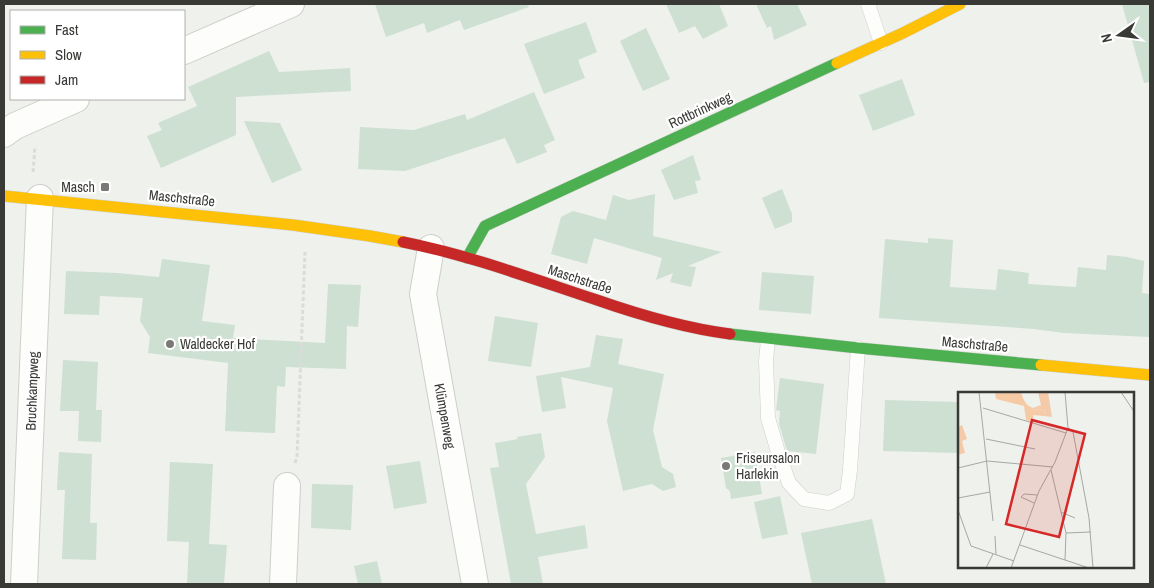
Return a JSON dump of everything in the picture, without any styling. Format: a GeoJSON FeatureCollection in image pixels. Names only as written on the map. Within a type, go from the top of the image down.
{"type":"FeatureCollection","features":[{"type":"Feature","properties":{"kind":"street"},"geometry":{"type":"LineString","coordinates":[[185,51],[291,4]]}},
{"type":"Feature","properties":{"kind":"street","name":"Rottbrinkweg"},"geometry":{"type":"LineString","coordinates":[[467,258],[485,226],[881,43],[960,4]]}},
{"type":"Feature","properties":{"kind":"street"},"geometry":{"type":"LineString","coordinates":[[4,134],[15,126],[74,100]]}},
{"type":"Feature","properties":{"kind":"street","name":"Maschstraße"},"geometry":{"type":"LineString","coordinates":[[4,196],[306,227],[370,236],[431,248],[638,314],[716,332],[858,348],[1150,375]]}},
{"type":"Feature","properties":{"kind":"street","name":"Bruchkampweg"},"geometry":{"type":"LineString","coordinates":[[24,584],[35,198]]}},
{"type":"Feature","properties":{"kind":"street","name":"Klümpenweg"},"geometry":{"type":"LineString","coordinates":[[431,248],[423,294],[475,584]]}},
{"type":"Feature","properties":{"kind":"street"},"geometry":{"type":"LineString","coordinates":[[283,584],[287,486]]}},
{"type":"Feature","properties":{"kind":"lane"},"geometry":{"type":"LineString","coordinates":[[868,4],[881,43]]}},
{"type":"Feature","properties":{"kind":"lane"},"geometry":{"type":"LineString","coordinates":[[768,339],[766,362],[768,418],[789,483],[804,499],[829,503],[847,494],[858,348]]}},
{"type":"Feature","properties":{"kind":"path"},"geometry":{"type":"LineString","coordinates":[[35,198],[38,115]]}},
{"type":"Feature","properties":{"kind":"path"},"geometry":{"type":"LineString","coordinates":[[287,486],[297,457],[306,227]]}},
{"type":"Feature","properties":{"kind":"building"},"geometry":{"type":"Polygon","coordinates":[[[375,4],[528,4],[529,7],[464,30],[460,20],[427,33],[424,23],[386,37],[375,4]]]}},
{"type":"Feature","properties":{"kind":"building"},"geometry":{"type":"Polygon","coordinates":[[[666,4],[719,4],[728,26],[703,39],[695,26],[679,33],[666,4]]]}},
{"type":"Feature","properties":{"kind":"building"},"geometry":{"type":"Polygon","coordinates":[[[756,4],[797,4],[807,25],[774,40],[771,26],[767,28],[756,4]]]}},
{"type":"Feature","properties":{"kind":"building"},"geometry":{"type":"Polygon","coordinates":[[[1122,4],[1150,4],[1150,82],[1144,83],[1122,4]]]}},
{"type":"Feature","properties":{"kind":"building"},"geometry":{"type":"Polygon","coordinates":[[[586,22],[597,52],[578,60],[585,78],[544,94],[524,44],[586,22]]]}},
{"type":"Feature","properties":{"kind":"building"},"geometry":{"type":"Polygon","coordinates":[[[646,28],[670,79],[643,91],[620,41],[646,28]]]}},
{"type":"Feature","properties":{"kind":"building"},"geometry":{"type":"Polygon","coordinates":[[[269,51],[279,72],[350,68],[351,91],[236,97],[236,135],[161,168],[147,136],[162,130],[158,123],[197,106],[188,87],[269,51]]]}},
{"type":"Feature","properties":{"kind":"building"},"geometry":{"type":"Polygon","coordinates":[[[902,79],[915,115],[873,131],[859,95],[902,79]]]}},
{"type":"Feature","properties":{"kind":"building"},"geometry":{"type":"Polygon","coordinates":[[[534,92],[555,140],[544,145],[547,152],[517,164],[505,138],[405,171],[358,169],[360,127],[414,130],[465,114],[467,120],[534,92]]]}},
{"type":"Feature","properties":{"kind":"building"},"geometry":{"type":"Polygon","coordinates":[[[244,121],[280,123],[302,170],[272,183],[244,121]]]}},
{"type":"Feature","properties":{"kind":"building"},"geometry":{"type":"Polygon","coordinates":[[[693,155],[701,180],[695,181],[698,193],[674,200],[661,170],[693,155]]]}},
{"type":"Feature","properties":{"kind":"building"},"geometry":{"type":"Polygon","coordinates":[[[782,189],[792,214],[792,222],[775,229],[762,198],[782,189]]]}},
{"type":"Feature","properties":{"kind":"building"},"geometry":{"type":"Polygon","coordinates":[[[655,194],[653,236],[722,252],[688,266],[696,267],[691,287],[670,282],[673,273],[656,280],[662,258],[594,238],[587,264],[551,254],[561,217],[573,211],[606,220],[613,195],[629,200],[655,194]]]}},
{"type":"Feature","properties":{"kind":"building"},"geometry":{"type":"Polygon","coordinates":[[[928,238],[953,240],[950,287],[996,290],[998,269],[1029,273],[1028,284],[1076,287],[1078,267],[1106,270],[1107,255],[1144,261],[1142,293],[1150,294],[1150,337],[1064,333],[1034,329],[879,318],[885,239],[928,243],[928,238]]]}},
{"type":"Feature","properties":{"kind":"building"},"geometry":{"type":"Polygon","coordinates":[[[162,259],[210,265],[202,321],[235,325],[233,338],[325,343],[328,284],[361,285],[358,327],[347,326],[346,369],[286,367],[285,387],[277,386],[275,433],[225,431],[228,363],[148,353],[150,337],[140,321],[143,298],[100,296],[99,315],[64,314],[66,271],[159,277],[162,259]]]}},
{"type":"Feature","properties":{"kind":"building"},"geometry":{"type":"Polygon","coordinates":[[[762,272],[814,276],[811,314],[759,310],[762,272]]]}},
{"type":"Feature","properties":{"kind":"building"},"geometry":{"type":"Polygon","coordinates":[[[495,316],[538,323],[531,367],[488,361],[495,316]]]}},
{"type":"Feature","properties":{"kind":"building"},"geometry":{"type":"Polygon","coordinates":[[[596,335],[623,339],[618,364],[664,374],[653,430],[662,467],[673,474],[676,487],[663,491],[652,484],[623,491],[607,421],[613,388],[561,377],[566,408],[542,412],[536,376],[590,367],[596,335]]]}},
{"type":"Feature","properties":{"kind":"building"},"geometry":{"type":"Polygon","coordinates":[[[63,360],[98,362],[96,410],[102,410],[101,442],[78,441],[79,411],[60,411],[63,360]]]}},
{"type":"Feature","properties":{"kind":"building"},"geometry":{"type":"Polygon","coordinates":[[[780,378],[824,384],[816,454],[787,451],[779,424],[780,411],[776,410],[780,378]]]}},
{"type":"Feature","properties":{"kind":"building"},"geometry":{"type":"Polygon","coordinates":[[[885,400],[958,402],[958,453],[883,451],[885,400]]]}},
{"type":"Feature","properties":{"kind":"building"},"geometry":{"type":"Polygon","coordinates":[[[541,433],[545,457],[526,484],[536,534],[585,525],[588,548],[538,557],[543,584],[511,584],[490,468],[499,467],[495,443],[541,433]]]}},
{"type":"Feature","properties":{"kind":"building"},"geometry":{"type":"Polygon","coordinates":[[[59,452],[92,454],[90,523],[97,523],[96,560],[62,559],[65,490],[57,490],[59,452]]]}},
{"type":"Feature","properties":{"kind":"building"},"geometry":{"type":"Polygon","coordinates":[[[755,452],[762,494],[731,499],[730,491],[726,488],[721,458],[755,452]]]}},
{"type":"Feature","properties":{"kind":"building"},"geometry":{"type":"Polygon","coordinates":[[[420,461],[427,503],[394,509],[386,466],[420,461]]]}},
{"type":"Feature","properties":{"kind":"building"},"geometry":{"type":"Polygon","coordinates":[[[170,462],[213,464],[209,544],[227,545],[224,584],[187,584],[189,542],[167,541],[170,462]]]}},
{"type":"Feature","properties":{"kind":"building"},"geometry":{"type":"Polygon","coordinates":[[[312,484],[353,485],[351,530],[311,528],[312,484]]]}},
{"type":"Feature","properties":{"kind":"building"},"geometry":{"type":"Polygon","coordinates":[[[780,496],[788,534],[762,539],[754,502],[780,496]]]}},
{"type":"Feature","properties":{"kind":"building"},"geometry":{"type":"Polygon","coordinates":[[[872,519],[886,584],[812,584],[801,533],[872,519]]]}},
{"type":"Feature","properties":{"kind":"building"},"geometry":{"type":"Polygon","coordinates":[[[377,561],[382,584],[358,584],[354,566],[377,561]]]}},
{"type":"Feature","properties":{"kind":"traffic: fast"},"geometry":{"type":"LineString","coordinates":[[467,258],[485,226],[837,63]]}},
{"type":"Feature","properties":{"kind":"traffic: fast"},"geometry":{"type":"LineString","coordinates":[[730,334],[1041,365]]}},
{"type":"Feature","properties":{"kind":"traffic: slow"},"geometry":{"type":"LineString","coordinates":[[837,63],[960,4]]}},
{"type":"Feature","properties":{"kind":"traffic: slow"},"geometry":{"type":"LineString","coordinates":[[4,196],[293,225],[403,242]]}},
{"type":"Feature","properties":{"kind":"traffic: slow"},"geometry":{"type":"LineString","coordinates":[[1041,365],[1150,375]]}},
{"type":"Feature","properties":{"kind":"traffic: jam"},"geometry":{"type":"LineString","coordinates":[[403,242],[477,261],[646,316],[679,325],[730,334]]}},
{"type":"Feature","properties":{"kind":"place","name":"Masch"},"geometry":{"type":"Point","coordinates":[105,187]}},
{"type":"Feature","properties":{"kind":"place","name":"Waldecker Hof"},"geometry":{"type":"Point","coordinates":[170,344]}},
{"type":"Feature","properties":{"kind":"place","name":"Friseursalon Harlekin"},"geometry":{"type":"Point","coordinates":[726,466]}}]}
